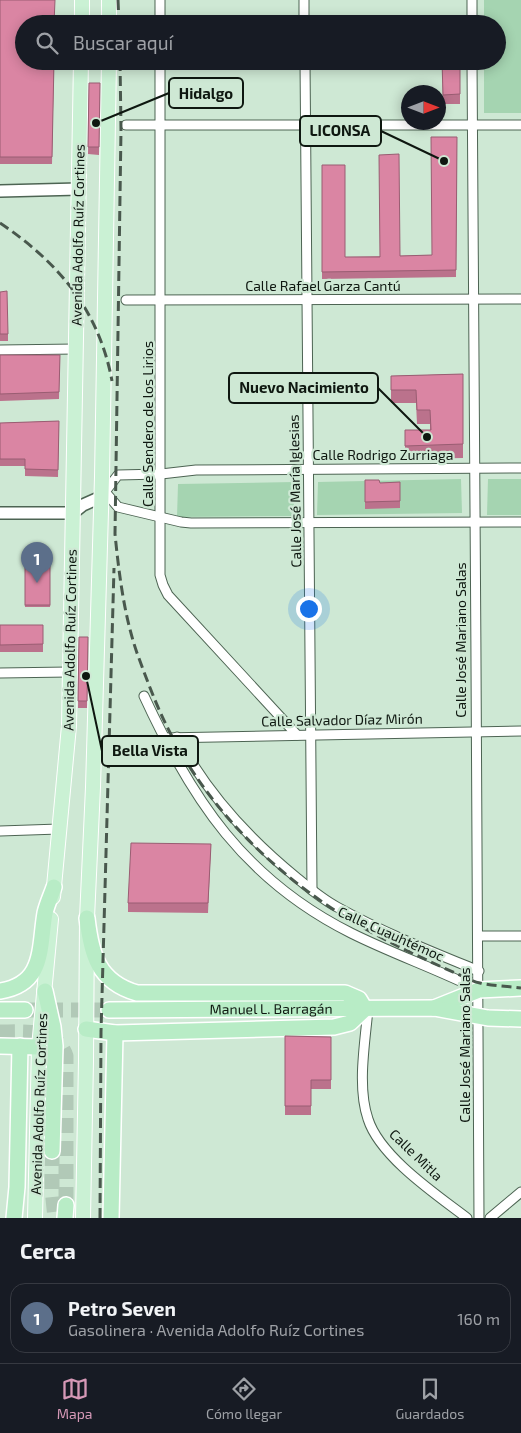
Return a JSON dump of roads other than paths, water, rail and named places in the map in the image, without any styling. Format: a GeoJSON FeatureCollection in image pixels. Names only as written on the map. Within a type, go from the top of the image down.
{"type":"FeatureCollection","features":[{"type":"Feature","properties":{"kind":"highway"},"geometry":{"type":"LineString","coordinates":[[0,991],[25,982],[36,967],[41,952],[46,911],[54,887]]}},
{"type":"Feature","properties":{"kind":"highway"},"geometry":{"type":"LineString","coordinates":[[86,1029],[115,1033],[334,1027],[350,1023],[367,1009],[358,999],[346,993],[137,993],[113,982],[99,966],[90,942],[87,918]]}},
{"type":"Feature","properties":{"kind":"highway","name":"Manuel L. Barragán"},"geometry":{"type":"LineString","coordinates":[[434,1008],[479,990],[521,988]]}},
{"type":"Feature","properties":{"kind":"highway"},"geometry":{"type":"LineString","coordinates":[[45,991],[53,1026],[55,1046],[52,1151]]}},
{"type":"Feature","properties":{"kind":"highway","name":"Manuel L. Barragán"},"geometry":{"type":"LineString","coordinates":[[109,1010],[434,1008],[479,1017],[521,1019]]}},
{"type":"Feature","properties":{"kind":"highway"},"geometry":{"type":"LineString","coordinates":[[0,1010],[25,1010]]}},
{"type":"Feature","properties":{"kind":"highway"},"geometry":{"type":"LineString","coordinates":[[112,1218],[115,1033]]}},
{"type":"Feature","properties":{"kind":"highway"},"geometry":{"type":"LineString","coordinates":[[0,1046],[39,1047]]}},
{"type":"Feature","properties":{"kind":"highway"},"geometry":{"type":"LineString","coordinates":[[14,1218],[17,1187],[20,1046]]}},
{"type":"Feature","properties":{"kind":"main road"},"geometry":{"type":"LineString","coordinates":[[82,0],[82,15]]}},
{"type":"Feature","properties":{"kind":"main road"},"geometry":{"type":"LineString","coordinates":[[109,0],[109,15]]}},
{"type":"Feature","properties":{"kind":"main road","name":"Avenida Adolfo Ruíz Cortines"},"geometry":{"type":"LineString","coordinates":[[34,1218],[39,1047],[69,726],[81,70]]}},
{"type":"Feature","properties":{"kind":"main road","name":"Avenida Adolfo Ruíz Cortines"},"geometry":{"type":"LineString","coordinates":[[83,1218],[87,918],[103,495],[109,70]]}},
{"type":"Feature","properties":{"kind":"street"},"geometry":{"type":"LineString","coordinates":[[160,0],[160,15]]}},
{"type":"Feature","properties":{"kind":"street"},"geometry":{"type":"LineString","coordinates":[[304,0],[304,15]]}},
{"type":"Feature","properties":{"kind":"street"},"geometry":{"type":"LineString","coordinates":[[472,0],[472,15]]}},
{"type":"Feature","properties":{"kind":"street","name":"Calle Sendero de los Lirios"},"geometry":{"type":"LineString","coordinates":[[160,70],[160,574],[162,584],[168,595],[298,735]]}},
{"type":"Feature","properties":{"kind":"street","name":"Calle José María Iglesias"},"geometry":{"type":"LineString","coordinates":[[305,70],[312,890]]}},
{"type":"Feature","properties":{"kind":"street","name":"Calle José Mariano Salas"},"geometry":{"type":"LineString","coordinates":[[472,70],[479,1218]]}},
{"type":"Feature","properties":{"kind":"street"},"geometry":{"type":"LineString","coordinates":[[126,125],[521,125]]}},
{"type":"Feature","properties":{"kind":"street"},"geometry":{"type":"LineString","coordinates":[[0,191],[79,189]]}},
{"type":"Feature","properties":{"kind":"street","name":"Calle Rafael Garza Cantú"},"geometry":{"type":"LineString","coordinates":[[126,300],[521,299]]}},
{"type":"Feature","properties":{"kind":"street"},"geometry":{"type":"LineString","coordinates":[[0,350],[76,349]]}},
{"type":"Feature","properties":{"kind":"street","name":"Calle Rodrigo Zurriaga"},"geometry":{"type":"LineString","coordinates":[[103,495],[118,475],[161,474],[189,470],[521,468]]}},
{"type":"Feature","properties":{"kind":"street"},"geometry":{"type":"LineString","coordinates":[[0,513],[73,513],[83,505],[103,495],[118,506],[192,523],[521,522]]}},
{"type":"Feature","properties":{"kind":"street"},"geometry":{"type":"LineString","coordinates":[[0,673],[69,672]]}},
{"type":"Feature","properties":{"kind":"street","name":"Calle Cuauhtémoc"},"geometry":{"type":"LineString","coordinates":[[144,696],[163,738],[186,778],[217,824],[263,873],[303,905],[349,932],[479,990]]}},
{"type":"Feature","properties":{"kind":"street","name":"Calle Salvador Díaz Mirón"},"geometry":{"type":"LineString","coordinates":[[163,738],[521,731]]}},
{"type":"Feature","properties":{"kind":"street","name":"Calle Cuauhtémoc"},"geometry":{"type":"LineString","coordinates":[[178,737],[190,760],[211,790],[242,828],[276,861],[312,890],[335,906],[378,928],[478,971]]}},
{"type":"Feature","properties":{"kind":"street"},"geometry":{"type":"LineString","coordinates":[[0,831],[59,829]]}},
{"type":"Feature","properties":{"kind":"street"},"geometry":{"type":"LineString","coordinates":[[478,936],[521,936]]}},
{"type":"Feature","properties":{"kind":"street","name":"Calle Mitla"},"geometry":{"type":"LineString","coordinates":[[367,1009],[363,1080],[364,1103],[368,1120],[377,1136],[408,1171],[467,1218]]}},
{"type":"Feature","properties":{"kind":"street"},"geometry":{"type":"LineString","coordinates":[[490,1218],[521,1192]]}},
{"type":"Feature","properties":{"kind":"tunnel"},"geometry":{"type":"LineString","coordinates":[[25,1010],[109,1010]]}},
{"type":"Feature","properties":{"kind":"tunnel"},"geometry":{"type":"LineString","coordinates":[[0,1032],[29,1032],[48,1036],[62,1047],[66,1056],[66,1205]]}},
{"type":"Feature","properties":{"kind":"tunnel"},"geometry":{"type":"LineString","coordinates":[[52,1151],[52,1189],[55,1218]]}},
{"type":"Feature","properties":{"kind":"railway"},"geometry":{"type":"LineString","coordinates":[[118,0],[119,15]]}},
{"type":"Feature","properties":{"kind":"railway"},"geometry":{"type":"LineString","coordinates":[[120,70],[121,129],[115,534],[125,609],[137,653],[159,709],[174,740],[193,772],[215,802],[240,831],[295,882],[357,924],[422,958],[477,982],[521,988]]}},
{"type":"Feature","properties":{"kind":"railway"},"geometry":{"type":"LineString","coordinates":[[0,223],[40,254],[73,290],[97,332],[106,355],[112,381]]}},
{"type":"Feature","properties":{"kind":"railway"},"geometry":{"type":"LineString","coordinates":[[100,1218],[101,1032],[114,568]]}},
{"type":"Feature","properties":{"kind":"place","name":"Hidalgo"},"geometry":{"type":"Point","coordinates":[96,123]}},
{"type":"Feature","properties":{"kind":"place","name":"LICONSA"},"geometry":{"type":"Point","coordinates":[444,161]}},
{"type":"Feature","properties":{"kind":"place","name":"Nuevo Nacimiento"},"geometry":{"type":"Point","coordinates":[427,437]}},
{"type":"Feature","properties":{"kind":"place","name":"Petro Seven"},"geometry":{"type":"Point","coordinates":[37,583]}},
{"type":"Feature","properties":{"kind":"place","name":"Bella Vista"},"geometry":{"type":"Point","coordinates":[86,676]}}]}
